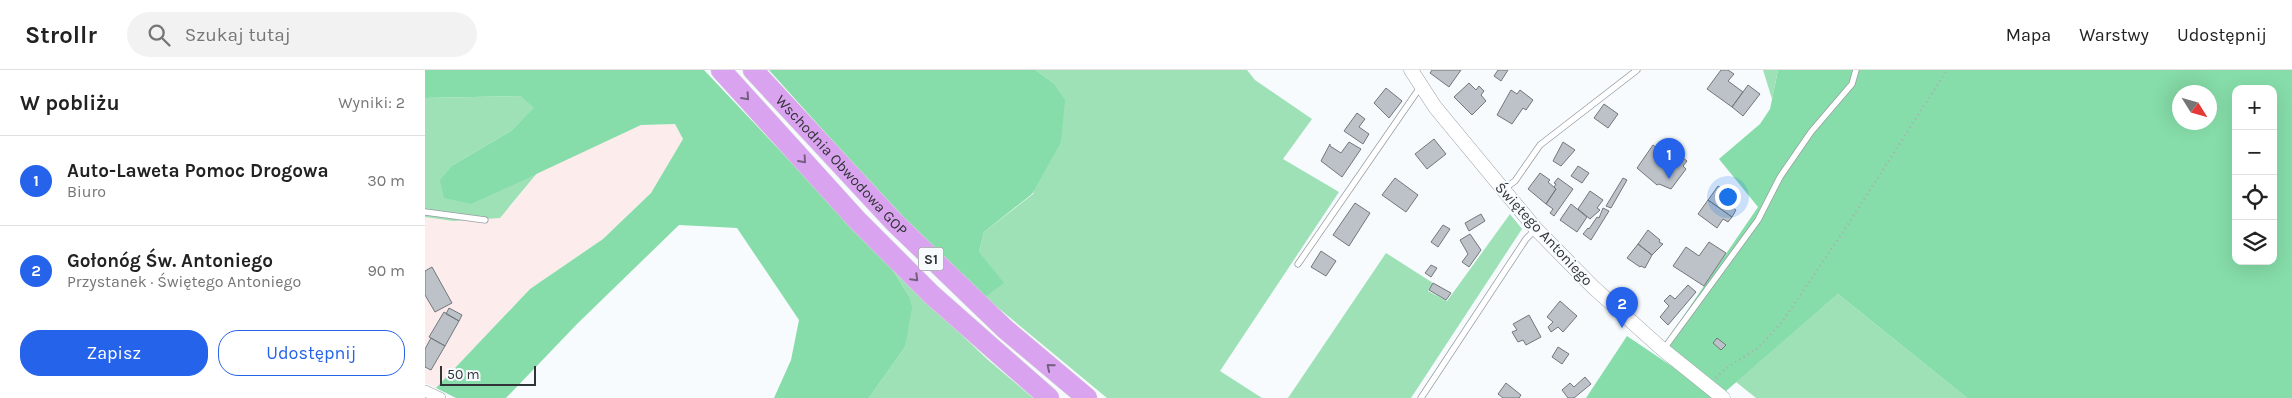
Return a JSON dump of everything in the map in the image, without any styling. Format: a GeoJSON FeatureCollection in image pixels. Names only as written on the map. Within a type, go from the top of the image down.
{"type":"FeatureCollection","features":[{"type":"Feature","properties":{"kind":"highway","name":"Wschodnia Obwodowa GOP"},"geometry":{"type":"LineString","coordinates":[[721,70],[857,220],[932,295],[1049,398]]}},
{"type":"Feature","properties":{"kind":"highway","name":"Wschodnia Obwodowa GOP"},"geometry":{"type":"LineString","coordinates":[[753,70],[915,244],[1005,329],[1087,398]]}},
{"type":"Feature","properties":{"kind":"street","name":"Świętego Antoniego"},"geometry":{"type":"LineString","coordinates":[[1411,70],[1435,107],[1536,229],[1593,287],[1663,350],[1723,398]]}},
{"type":"Feature","properties":{"kind":"street"},"geometry":{"type":"LineString","coordinates":[[425,391],[440,398]]}},
{"type":"Feature","properties":{"kind":"lane"},"geometry":{"type":"LineString","coordinates":[[1503,191],[1515,181],[1540,145],[1637,70]]}},
{"type":"Feature","properties":{"kind":"lane"},"geometry":{"type":"LineString","coordinates":[[1663,350],[1758,220],[1780,177],[1811,132],[1852,84],[1855,70]]}},
{"type":"Feature","properties":{"kind":"lane"},"geometry":{"type":"LineString","coordinates":[[1298,264],[1421,86]]}},
{"type":"Feature","properties":{"kind":"lane"},"geometry":{"type":"LineString","coordinates":[[425,212],[485,220]]}},
{"type":"Feature","properties":{"kind":"lane"},"geometry":{"type":"LineString","coordinates":[[1421,398],[1526,240],[1536,229]]}},
{"type":"Feature","properties":{"kind":"path"},"geometry":{"type":"LineString","coordinates":[[1708,386],[1726,368],[1758,348],[1782,322],[1843,232],[1947,70]]}},
{"type":"Feature","properties":{"kind":"shaded area"},"geometry":{"type":"Polygon","coordinates":[[[675,124],[683,139],[651,193],[603,239],[530,289],[436,388],[425,383],[425,217],[453,221],[510,207],[538,172],[641,125],[675,124]]]}},
{"type":"Feature","properties":{"kind":"green space"},"geometry":{"type":"Polygon","coordinates":[[[425,70],[704,70],[892,269],[909,296],[912,307],[905,347],[869,398],[774,398],[791,360],[799,320],[737,228],[679,225],[577,324],[506,398],[456,398],[436,388],[530,289],[603,239],[651,193],[683,139],[675,124],[641,125],[472,204],[444,198],[440,180],[453,165],[511,131],[534,108],[521,96],[425,98],[425,70]]]}},
{"type":"Feature","properties":{"kind":"green space"},"geometry":{"type":"Polygon","coordinates":[[[769,70],[1036,70],[1053,83],[1065,100],[1061,142],[1032,194],[984,232],[979,252],[1004,283],[985,297],[885,199],[769,70]]]}},
{"type":"Feature","properties":{"kind":"green space"},"geometry":{"type":"Polygon","coordinates":[[[1036,70],[1247,70],[1255,80],[1312,119],[1283,159],[1339,192],[1220,371],[1262,398],[1107,398],[985,297],[979,252],[984,232],[1033,194],[1053,83],[1036,70]]]}},
{"type":"Feature","properties":{"kind":"green space"},"geometry":{"type":"Polygon","coordinates":[[[1763,70],[1778,70],[1772,99],[1763,70]]]}},
{"type":"Feature","properties":{"kind":"green space"},"geometry":{"type":"Polygon","coordinates":[[[1778,70],[2292,70],[2292,398],[1967,398],[1838,294],[1726,391],[1665,343],[1758,207],[1719,159],[1760,124],[1770,109],[1778,70]]]}},
{"type":"Feature","properties":{"kind":"green space"},"geometry":{"type":"Polygon","coordinates":[[[522,96],[535,108],[511,131],[453,165],[472,204],[538,172],[500,218],[453,221],[425,217],[425,98],[522,96]]]}},
{"type":"Feature","properties":{"kind":"green space"},"geometry":{"type":"Polygon","coordinates":[[[1510,214],[1522,229],[1411,398],[1288,398],[1386,253],[1433,283],[1428,291],[1447,301],[1510,214]]]}},
{"type":"Feature","properties":{"kind":"green space"},"geometry":{"type":"Polygon","coordinates":[[[892,269],[987,359],[1033,398],[869,398],[905,347],[909,296],[892,269]]]}},
{"type":"Feature","properties":{"kind":"green space"},"geometry":{"type":"Polygon","coordinates":[[[1838,294],[1967,398],[1756,398],[1736,382],[1838,294]]]}},
{"type":"Feature","properties":{"kind":"green space"},"geometry":{"type":"Polygon","coordinates":[[[1627,336],[1673,367],[1712,398],[1586,398],[1627,336]]]}},
{"type":"Feature","properties":{"kind":"building"},"geometry":{"type":"Polygon","coordinates":[[[1432,70],[1461,70],[1449,87],[1430,73],[1432,70]]]}},
{"type":"Feature","properties":{"kind":"building"},"geometry":{"type":"Polygon","coordinates":[[[1498,70],[1508,70],[1501,81],[1494,76],[1498,70]]]}},
{"type":"Feature","properties":{"kind":"building"},"geometry":{"type":"Polygon","coordinates":[[[1721,70],[1728,70],[1734,74],[1728,81],[1743,92],[1732,107],[1707,89],[1721,70]]]}},
{"type":"Feature","properties":{"kind":"building"},"geometry":{"type":"Polygon","coordinates":[[[1469,83],[1476,90],[1479,86],[1484,91],[1481,95],[1486,101],[1472,115],[1454,97],[1469,83]]]}},
{"type":"Feature","properties":{"kind":"building"},"geometry":{"type":"Polygon","coordinates":[[[1748,85],[1760,94],[1743,116],[1732,107],[1748,85]]]}},
{"type":"Feature","properties":{"kind":"building"},"geometry":{"type":"Polygon","coordinates":[[[1386,88],[1402,101],[1389,118],[1374,103],[1386,88]]]}},
{"type":"Feature","properties":{"kind":"building"},"geometry":{"type":"Polygon","coordinates":[[[1511,90],[1517,94],[1520,90],[1533,100],[1526,110],[1523,108],[1512,124],[1497,115],[1511,90]]]}},
{"type":"Feature","properties":{"kind":"building"},"geometry":{"type":"Polygon","coordinates":[[[1604,104],[1618,114],[1608,128],[1594,118],[1604,104]]]}},
{"type":"Feature","properties":{"kind":"building"},"geometry":{"type":"Polygon","coordinates":[[[1357,113],[1365,119],[1359,127],[1369,134],[1363,144],[1344,131],[1357,113]]]}},
{"type":"Feature","properties":{"kind":"building"},"geometry":{"type":"Polygon","coordinates":[[[1434,139],[1446,154],[1427,169],[1415,154],[1434,139]]]}},
{"type":"Feature","properties":{"kind":"building"},"geometry":{"type":"Polygon","coordinates":[[[1349,142],[1361,149],[1342,177],[1321,161],[1330,144],[1330,146],[1341,153],[1349,142]]]}},
{"type":"Feature","properties":{"kind":"building"},"geometry":{"type":"Polygon","coordinates":[[[1563,142],[1575,150],[1561,166],[1553,161],[1563,142]]]}},
{"type":"Feature","properties":{"kind":"building"},"geometry":{"type":"Polygon","coordinates":[[[1653,145],[1665,154],[1670,148],[1687,161],[1683,166],[1686,169],[1671,189],[1659,184],[1657,185],[1637,168],[1653,145]]]}},
{"type":"Feature","properties":{"kind":"building"},"geometry":{"type":"Polygon","coordinates":[[[1578,166],[1589,173],[1582,183],[1571,176],[1578,166]]]}},
{"type":"Feature","properties":{"kind":"building"},"geometry":{"type":"Polygon","coordinates":[[[1540,173],[1550,180],[1548,182],[1556,189],[1546,204],[1528,189],[1540,173]]]}},
{"type":"Feature","properties":{"kind":"building"},"geometry":{"type":"Polygon","coordinates":[[[1395,178],[1418,195],[1406,212],[1382,195],[1395,178]]]}},
{"type":"Feature","properties":{"kind":"building"},"geometry":{"type":"Polygon","coordinates":[[[1558,178],[1573,189],[1554,216],[1550,213],[1553,209],[1546,204],[1556,189],[1554,187],[1556,184],[1554,183],[1558,178]]]}},
{"type":"Feature","properties":{"kind":"building"},"geometry":{"type":"Polygon","coordinates":[[[1623,178],[1627,180],[1611,208],[1606,206],[1623,178]]]}},
{"type":"Feature","properties":{"kind":"building"},"geometry":{"type":"Polygon","coordinates":[[[1718,186],[1738,200],[1732,207],[1736,210],[1732,217],[1708,200],[1718,186]]]}},
{"type":"Feature","properties":{"kind":"building"},"geometry":{"type":"Polygon","coordinates":[[[1590,191],[1603,200],[1597,208],[1600,210],[1590,219],[1578,209],[1590,191]]]}},
{"type":"Feature","properties":{"kind":"building"},"geometry":{"type":"Polygon","coordinates":[[[1708,200],[1732,217],[1728,222],[1723,219],[1717,228],[1698,214],[1708,200]]]}},
{"type":"Feature","properties":{"kind":"building"},"geometry":{"type":"Polygon","coordinates":[[[1355,203],[1370,213],[1349,246],[1333,235],[1355,203]]]}},
{"type":"Feature","properties":{"kind":"building"},"geometry":{"type":"Polygon","coordinates":[[[1571,204],[1587,217],[1577,232],[1560,220],[1571,204]]]}},
{"type":"Feature","properties":{"kind":"building"},"geometry":{"type":"Polygon","coordinates":[[[1603,208],[1609,211],[1591,240],[1583,234],[1597,217],[1599,218],[1603,208]]]}},
{"type":"Feature","properties":{"kind":"building"},"geometry":{"type":"Polygon","coordinates":[[[1481,214],[1485,221],[1469,231],[1465,223],[1481,214]]]}},
{"type":"Feature","properties":{"kind":"building"},"geometry":{"type":"Polygon","coordinates":[[[1443,225],[1450,229],[1438,247],[1431,242],[1443,225]]]}},
{"type":"Feature","properties":{"kind":"building"},"geometry":{"type":"Polygon","coordinates":[[[1648,230],[1663,244],[1652,255],[1638,244],[1648,230]]]}},
{"type":"Feature","properties":{"kind":"building"},"geometry":{"type":"Polygon","coordinates":[[[1470,234],[1481,250],[1469,267],[1462,262],[1468,254],[1460,240],[1470,234]]]}},
{"type":"Feature","properties":{"kind":"building"},"geometry":{"type":"Polygon","coordinates":[[[1709,242],[1726,253],[1704,286],[1673,266],[1686,247],[1699,256],[1709,242]]]}},
{"type":"Feature","properties":{"kind":"building"},"geometry":{"type":"Polygon","coordinates":[[[1638,244],[1652,255],[1645,268],[1640,267],[1627,258],[1638,244]]]}},
{"type":"Feature","properties":{"kind":"building"},"geometry":{"type":"Polygon","coordinates":[[[1321,251],[1336,261],[1326,276],[1311,267],[1321,251]]]}},
{"type":"Feature","properties":{"kind":"building"},"geometry":{"type":"Polygon","coordinates":[[[1431,265],[1437,268],[1431,277],[1425,273],[1431,265]]]}},
{"type":"Feature","properties":{"kind":"building"},"geometry":{"type":"Polygon","coordinates":[[[432,267],[452,303],[435,312],[425,295],[425,271],[432,267]]]}},
{"type":"Feature","properties":{"kind":"building"},"geometry":{"type":"Polygon","coordinates":[[[1433,283],[1451,293],[1446,300],[1429,290],[1433,283]]]}},
{"type":"Feature","properties":{"kind":"building"},"geometry":{"type":"Polygon","coordinates":[[[1688,285],[1696,292],[1668,325],[1660,317],[1669,306],[1664,301],[1670,295],[1675,299],[1688,285]]]}},
{"type":"Feature","properties":{"kind":"building"},"geometry":{"type":"Polygon","coordinates":[[[1560,301],[1577,316],[1563,332],[1558,327],[1551,332],[1548,327],[1553,322],[1547,317],[1560,301]]]}},
{"type":"Feature","properties":{"kind":"building"},"geometry":{"type":"Polygon","coordinates":[[[449,308],[462,315],[459,321],[446,314],[449,308]]]}},
{"type":"Feature","properties":{"kind":"building"},"geometry":{"type":"Polygon","coordinates":[[[444,312],[459,321],[445,346],[429,337],[444,312]]]}},
{"type":"Feature","properties":{"kind":"building"},"geometry":{"type":"Polygon","coordinates":[[[1529,315],[1541,337],[1526,345],[1523,340],[1518,342],[1512,332],[1517,330],[1513,324],[1529,315]]]}},
{"type":"Feature","properties":{"kind":"building"},"geometry":{"type":"Polygon","coordinates":[[[431,338],[445,346],[431,370],[425,367],[425,349],[431,338]]]}},
{"type":"Feature","properties":{"kind":"building"},"geometry":{"type":"Polygon","coordinates":[[[1717,338],[1726,345],[1721,350],[1713,343],[1717,338]]]}},
{"type":"Feature","properties":{"kind":"building"},"geometry":{"type":"Polygon","coordinates":[[[1558,347],[1569,354],[1562,364],[1552,357],[1558,347]]]}},
{"type":"Feature","properties":{"kind":"building"},"geometry":{"type":"Polygon","coordinates":[[[1585,377],[1591,384],[1574,398],[1568,398],[1562,390],[1570,383],[1574,387],[1585,377]]]}},
{"type":"Feature","properties":{"kind":"building"},"geometry":{"type":"Polygon","coordinates":[[[1506,383],[1521,395],[1519,398],[1503,398],[1498,394],[1506,383]]]}},
{"type":"Feature","properties":{"kind":"place","name":"Auto-Laweta Pomoc Drogowa"},"geometry":{"type":"Point","coordinates":[1669,179]}},
{"type":"Feature","properties":{"kind":"place","name":"Gołonóg Św. Antoniego"},"geometry":{"type":"Point","coordinates":[1622,328]}}]}
